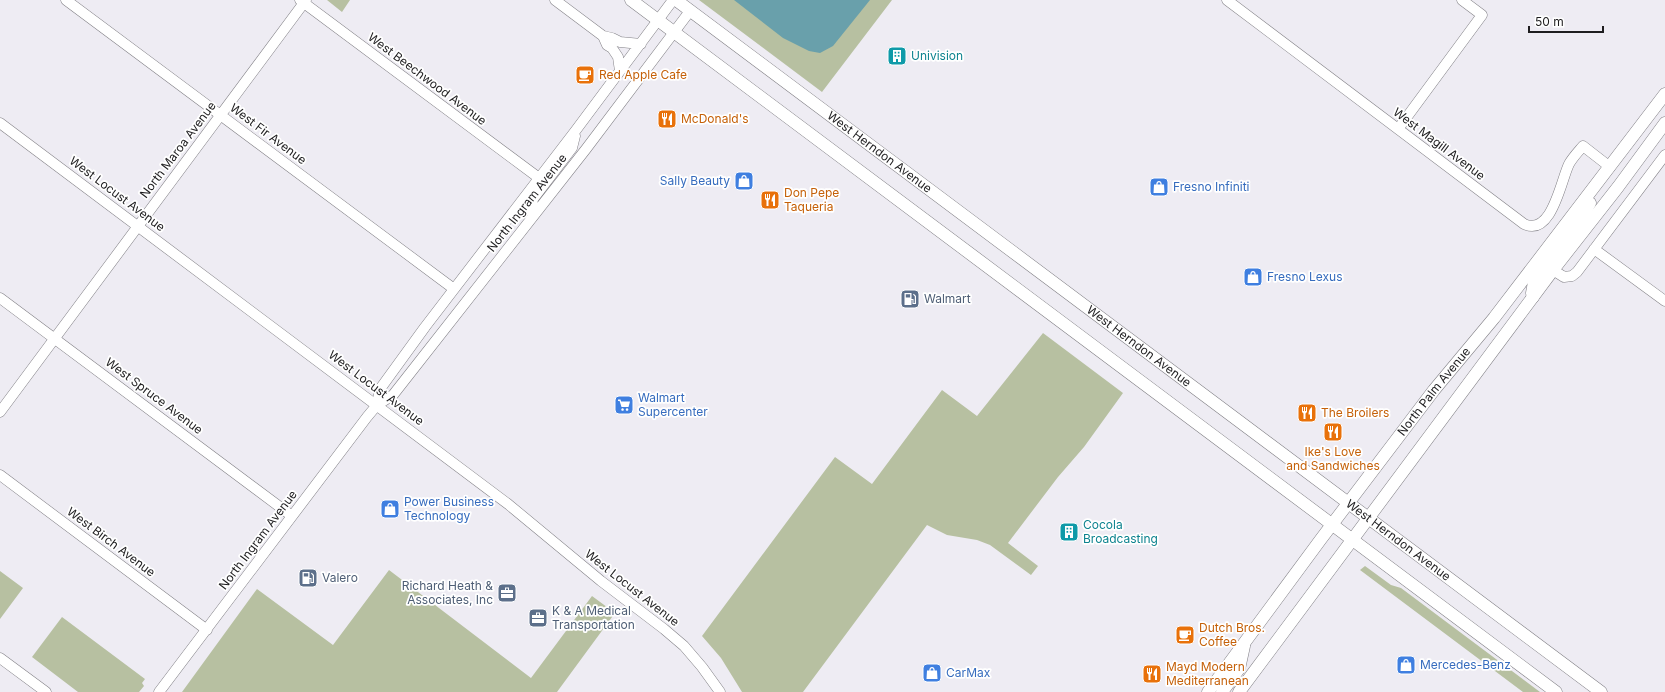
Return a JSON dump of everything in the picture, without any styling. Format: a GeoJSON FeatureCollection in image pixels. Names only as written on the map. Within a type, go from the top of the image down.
{"type":"FeatureCollection","features":[{"type":"Feature","properties":{"kind":"main road"},"geometry":{"type":"LineString","coordinates":[[631,0],[1556,692]]}},
{"type":"Feature","properties":{"kind":"main road","name":"West Herndon Avenue"},"geometry":{"type":"LineString","coordinates":[[674,0],[690,10],[1602,692]]}},
{"type":"Feature","properties":{"kind":"main road","name":"North Palm Avenue"},"geometry":{"type":"LineString","coordinates":[[1208,692],[1434,390],[1494,318],[1665,94]]}},
{"type":"Feature","properties":{"kind":"main road","name":"North Palm Avenue"},"geometry":{"type":"LineString","coordinates":[[1239,692],[1553,270],[1618,187],[1665,123]]}},
{"type":"Feature","properties":{"kind":"main road"},"geometry":{"type":"LineString","coordinates":[[1533,297],[1532,293],[1534,282],[1582,218],[1610,167]]}},
{"type":"Feature","properties":{"kind":"main road"},"geometry":{"type":"LineString","coordinates":[[1222,692],[1239,669],[1245,641]]}},
{"type":"Feature","properties":{"kind":"street","name":"West Fir Avenue"},"geometry":{"type":"LineString","coordinates":[[66,0],[454,290]]}},
{"type":"Feature","properties":{"kind":"street"},"geometry":{"type":"LineString","coordinates":[[555,0],[603,36],[620,42],[641,44]]}},
{"type":"Feature","properties":{"kind":"street","name":"North Ingram Avenue"},"geometry":{"type":"LineString","coordinates":[[377,405],[380,389],[674,0]]}},
{"type":"Feature","properties":{"kind":"street","name":"West Magill Avenue"},"geometry":{"type":"LineString","coordinates":[[1227,0],[1530,227],[1540,223],[1555,205],[1569,163],[1583,146],[1610,167]]}},
{"type":"Feature","properties":{"kind":"street"},"geometry":{"type":"LineString","coordinates":[[1398,129],[1482,15],[1462,0]]}},
{"type":"Feature","properties":{"kind":"street","name":"North Maroa Avenue"},"geometry":{"type":"LineString","coordinates":[[0,412],[303,1]]}},
{"type":"Feature","properties":{"kind":"street","name":"West Beechwood Avenue"},"geometry":{"type":"LineString","coordinates":[[303,1],[539,178]]}},
{"type":"Feature","properties":{"kind":"street","name":"North Ingram Avenue"},"geometry":{"type":"LineString","coordinates":[[159,692],[377,405],[393,395],[586,149],[690,10]]}},
{"type":"Feature","properties":{"kind":"street"},"geometry":{"type":"LineString","coordinates":[[603,36],[607,45],[612,48],[618,58],[620,71]]}},
{"type":"Feature","properties":{"kind":"street","name":"West Locust Avenue"},"geometry":{"type":"LineString","coordinates":[[0,123],[508,504],[601,581],[684,646],[698,661],[720,692]]}},
{"type":"Feature","properties":{"kind":"street"},"geometry":{"type":"LineString","coordinates":[[533,215],[531,210],[533,198],[572,148],[576,130]]}},
{"type":"Feature","properties":{"kind":"street"},"geometry":{"type":"LineString","coordinates":[[1553,270],[1564,277],[1572,276],[1577,272],[1665,155]]}},
{"type":"Feature","properties":{"kind":"street"},"geometry":{"type":"LineString","coordinates":[[1594,249],[1665,301]]}},
{"type":"Feature","properties":{"kind":"street","name":"West Spruce Avenue"},"geometry":{"type":"LineString","coordinates":[[0,298],[292,516]]}},
{"type":"Feature","properties":{"kind":"street","name":"West Birch Avenue"},"geometry":{"type":"LineString","coordinates":[[0,475],[207,630]]}},
{"type":"Feature","properties":{"kind":"street"},"geometry":{"type":"LineString","coordinates":[[0,658],[46,692]]}},
{"type":"Feature","properties":{"kind":"green space"},"geometry":{"type":"Polygon","coordinates":[[[327,0],[350,0],[342,12],[327,0]]]}},
{"type":"Feature","properties":{"kind":"green space"},"geometry":{"type":"Polygon","coordinates":[[[699,0],[892,0],[822,92],[699,0]]]}},
{"type":"Feature","properties":{"kind":"green space"},"geometry":{"type":"Polygon","coordinates":[[[1043,333],[1123,393],[1084,447],[1058,477],[1008,543],[1038,566],[1031,575],[990,545],[977,540],[947,535],[927,525],[803,692],[742,692],[721,658],[702,636],[835,457],[872,484],[942,390],[977,416],[1043,333]]]}},
{"type":"Feature","properties":{"kind":"green space"},"geometry":{"type":"Polygon","coordinates":[[[1365,566],[1391,585],[1401,588],[1540,692],[1523,692],[1360,570],[1365,566]]]}},
{"type":"Feature","properties":{"kind":"green space"},"geometry":{"type":"Polygon","coordinates":[[[389,570],[531,678],[592,596],[615,613],[557,692],[182,692],[257,589],[333,645],[389,570]]]}},
{"type":"Feature","properties":{"kind":"green space"},"geometry":{"type":"Polygon","coordinates":[[[0,571],[23,588],[0,619],[0,571]]]}},
{"type":"Feature","properties":{"kind":"green space"},"geometry":{"type":"Polygon","coordinates":[[[62,617],[145,679],[142,683],[144,686],[139,692],[78,692],[32,657],[62,617]]]}},
{"type":"Feature","properties":{"kind":"water"},"geometry":{"type":"Polygon","coordinates":[[[734,0],[870,0],[833,46],[820,53],[809,51],[783,38],[734,0]]]}},
{"type":"Feature","properties":{"kind":"place","name":"Univision"},"geometry":{"type":"Point","coordinates":[897,56]}},
{"type":"Feature","properties":{"kind":"place","name":"Red Apple Cafe"},"geometry":{"type":"Point","coordinates":[585,75]}},
{"type":"Feature","properties":{"kind":"place","name":"McDonald's"},"geometry":{"type":"Point","coordinates":[667,119]}},
{"type":"Feature","properties":{"kind":"place","name":"Sally Beauty"},"geometry":{"type":"Point","coordinates":[744,181]}},
{"type":"Feature","properties":{"kind":"place","name":"Fresno Infiniti"},"geometry":{"type":"Point","coordinates":[1159,187]}},
{"type":"Feature","properties":{"kind":"place","name":"Don Pepe Taqueria"},"geometry":{"type":"Point","coordinates":[770,200]}},
{"type":"Feature","properties":{"kind":"place","name":"Fresno Lexus"},"geometry":{"type":"Point","coordinates":[1253,277]}},
{"type":"Feature","properties":{"kind":"place","name":"Walmart"},"geometry":{"type":"Point","coordinates":[910,299]}},
{"type":"Feature","properties":{"kind":"place","name":"Walmart Supercenter"},"geometry":{"type":"Point","coordinates":[624,405]}},
{"type":"Feature","properties":{"kind":"place","name":"The Broilers"},"geometry":{"type":"Point","coordinates":[1307,413]}},
{"type":"Feature","properties":{"kind":"place","name":"Ike's Love and Sandwiches"},"geometry":{"type":"Point","coordinates":[1333,432]}},
{"type":"Feature","properties":{"kind":"place","name":"Power Business Technology"},"geometry":{"type":"Point","coordinates":[390,509]}},
{"type":"Feature","properties":{"kind":"place","name":"Cocola Broadcasting"},"geometry":{"type":"Point","coordinates":[1069,532]}},
{"type":"Feature","properties":{"kind":"place","name":"Valero"},"geometry":{"type":"Point","coordinates":[308,578]}},
{"type":"Feature","properties":{"kind":"place","name":"Richard Heath & Associates, Inc"},"geometry":{"type":"Point","coordinates":[507,593]}},
{"type":"Feature","properties":{"kind":"place","name":"K & A Medical Transportation"},"geometry":{"type":"Point","coordinates":[538,618]}},
{"type":"Feature","properties":{"kind":"place","name":"Dutch Bros. Coffee"},"geometry":{"type":"Point","coordinates":[1185,635]}},
{"type":"Feature","properties":{"kind":"place","name":"Mercedes-Benz"},"geometry":{"type":"Point","coordinates":[1406,665]}},
{"type":"Feature","properties":{"kind":"place","name":"CarMax"},"geometry":{"type":"Point","coordinates":[932,673]}},
{"type":"Feature","properties":{"kind":"place","name":"Mayd Modern Mediterranean"},"geometry":{"type":"Point","coordinates":[1152,674]}}]}
